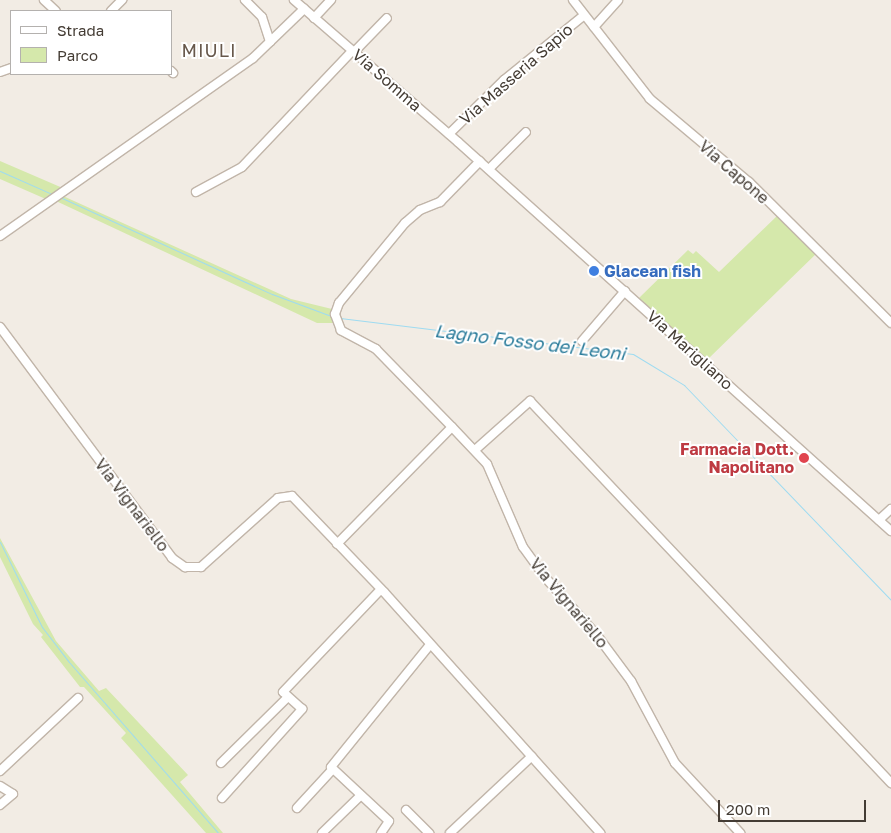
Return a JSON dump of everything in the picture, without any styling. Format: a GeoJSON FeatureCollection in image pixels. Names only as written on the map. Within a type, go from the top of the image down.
{"type":"FeatureCollection","features":[{"type":"Feature","properties":{"kind":"street"},"geometry":{"type":"LineString","coordinates":[[44,0],[55,10]]}},
{"type":"Feature","properties":{"kind":"street"},"geometry":{"type":"LineString","coordinates":[[112,10],[122,0]]}},
{"type":"Feature","properties":{"kind":"street"},"geometry":{"type":"LineString","coordinates":[[244,0],[262,17],[270,42]]}},
{"type":"Feature","properties":{"kind":"street","name":"Via Somma"},"geometry":{"type":"LineString","coordinates":[[294,0],[480,161]]}},
{"type":"Feature","properties":{"kind":"street"},"geometry":{"type":"LineString","coordinates":[[314,18],[331,0]]}},
{"type":"Feature","properties":{"kind":"street","name":"Via Capone"},"geometry":{"type":"LineString","coordinates":[[573,0],[583,16],[594,27],[650,99],[749,182],[891,323]]}},
{"type":"Feature","properties":{"kind":"street"},"geometry":{"type":"LineString","coordinates":[[594,27],[618,0]]}},
{"type":"Feature","properties":{"kind":"street"},"geometry":{"type":"LineString","coordinates":[[0,236],[139,141],[270,42],[304,10]]}},
{"type":"Feature","properties":{"kind":"street","name":"Via Masseria Sapio"},"geometry":{"type":"LineString","coordinates":[[449,134],[504,80],[583,16]]}},
{"type":"Feature","properties":{"kind":"street"},"geometry":{"type":"LineString","coordinates":[[196,192],[242,167],[387,18]]}},
{"type":"Feature","properties":{"kind":"street"},"geometry":{"type":"LineString","coordinates":[[488,169],[526,132]]}},
{"type":"Feature","properties":{"kind":"street","name":"Via Marigliano"},"geometry":{"type":"LineString","coordinates":[[480,161],[891,531]]}},
{"type":"Feature","properties":{"kind":"street","name":"Via Vignariello"},"geometry":{"type":"LineString","coordinates":[[480,161],[440,202],[414,214],[399,230],[339,303],[336,320],[345,333],[376,349],[475,450],[490,470],[513,526],[534,563],[619,663],[675,763],[740,833]]}},
{"type":"Feature","properties":{"kind":"street"},"geometry":{"type":"LineString","coordinates":[[582,341],[625,291]]}},
{"type":"Feature","properties":{"kind":"street","name":"Via Vignariello"},"geometry":{"type":"LineString","coordinates":[[0,327],[172,558],[185,567],[201,567],[208,563],[285,495],[298,500],[380,589],[428,646],[532,756],[600,833]]}},
{"type":"Feature","properties":{"kind":"street"},"geometry":{"type":"LineString","coordinates":[[475,450],[530,401],[891,783]]}},
{"type":"Feature","properties":{"kind":"street"},"geometry":{"type":"LineString","coordinates":[[337,544],[452,427]]}},
{"type":"Feature","properties":{"kind":"street"},"geometry":{"type":"LineString","coordinates":[[879,520],[891,509]]}},
{"type":"Feature","properties":{"kind":"street"},"geometry":{"type":"LineString","coordinates":[[222,798],[302,709],[283,692],[380,589]]}},
{"type":"Feature","properties":{"kind":"street"},"geometry":{"type":"LineString","coordinates":[[297,808],[332,770],[345,747],[428,646]]}},
{"type":"Feature","properties":{"kind":"street"},"geometry":{"type":"LineString","coordinates":[[221,763],[288,696]]}},
{"type":"Feature","properties":{"kind":"street"},"geometry":{"type":"LineString","coordinates":[[0,772],[78,698]]}},
{"type":"Feature","properties":{"kind":"street"},"geometry":{"type":"LineString","coordinates":[[450,833],[532,756]]}},
{"type":"Feature","properties":{"kind":"street"},"geometry":{"type":"LineString","coordinates":[[332,770],[389,821],[381,833]]}},
{"type":"Feature","properties":{"kind":"street"},"geometry":{"type":"LineString","coordinates":[[0,786],[13,794],[0,805]]}},
{"type":"Feature","properties":{"kind":"street"},"geometry":{"type":"LineString","coordinates":[[322,833],[360,796]]}},
{"type":"Feature","properties":{"kind":"street"},"geometry":{"type":"LineString","coordinates":[[406,810],[429,833]]}},
{"type":"Feature","properties":{"kind":"green space"},"geometry":{"type":"Polygon","coordinates":[[[0,161],[65,189],[48,200],[0,179],[0,161]]]}},
{"type":"Feature","properties":{"kind":"green space"},"geometry":{"type":"Polygon","coordinates":[[[63,196],[291,299],[332,309],[334,323],[317,323],[56,201],[63,196]]]}},
{"type":"Feature","properties":{"kind":"green space"},"geometry":{"type":"Polygon","coordinates":[[[779,214],[818,252],[707,360],[639,298],[688,250],[693,254],[696,251],[719,272],[779,214]]]}},
{"type":"Feature","properties":{"kind":"green space"},"geometry":{"type":"Polygon","coordinates":[[[0,538],[56,641],[99,691],[106,688],[188,775],[180,782],[223,833],[206,833],[121,738],[126,733],[84,687],[80,687],[41,637],[43,635],[33,624],[0,557],[0,538]]]}},
{"type":"Feature","properties":{"kind":"waterway","name":"Lagno Fosso dei Leoni"},"geometry":{"type":"LineString","coordinates":[[0,171],[52,194]]}},
{"type":"Feature","properties":{"kind":"waterway","name":"Lagno Fosso dei Leoni"},"geometry":{"type":"LineString","coordinates":[[62,198],[272,294],[331,316]]}},
{"type":"Feature","properties":{"kind":"waterway","name":"Lagno Fosso dei Leoni"},"geometry":{"type":"LineString","coordinates":[[340,318],[633,354],[684,385],[891,600]]}},
{"type":"Feature","properties":{"kind":"waterway"},"geometry":{"type":"LineString","coordinates":[[0,542],[42,627],[69,662],[218,833]]}},
{"type":"Feature","properties":{"kind":"place","name":"Glacean fish"},"geometry":{"type":"Point","coordinates":[594,271]}},
{"type":"Feature","properties":{"kind":"place","name":"Farmacia Dott. Napolitano"},"geometry":{"type":"Point","coordinates":[804,458]}},
{"type":"Feature","properties":{"kind":"district","name":"MIULI"},"geometry":{"type":"Point","coordinates":[209,50]}}]}
